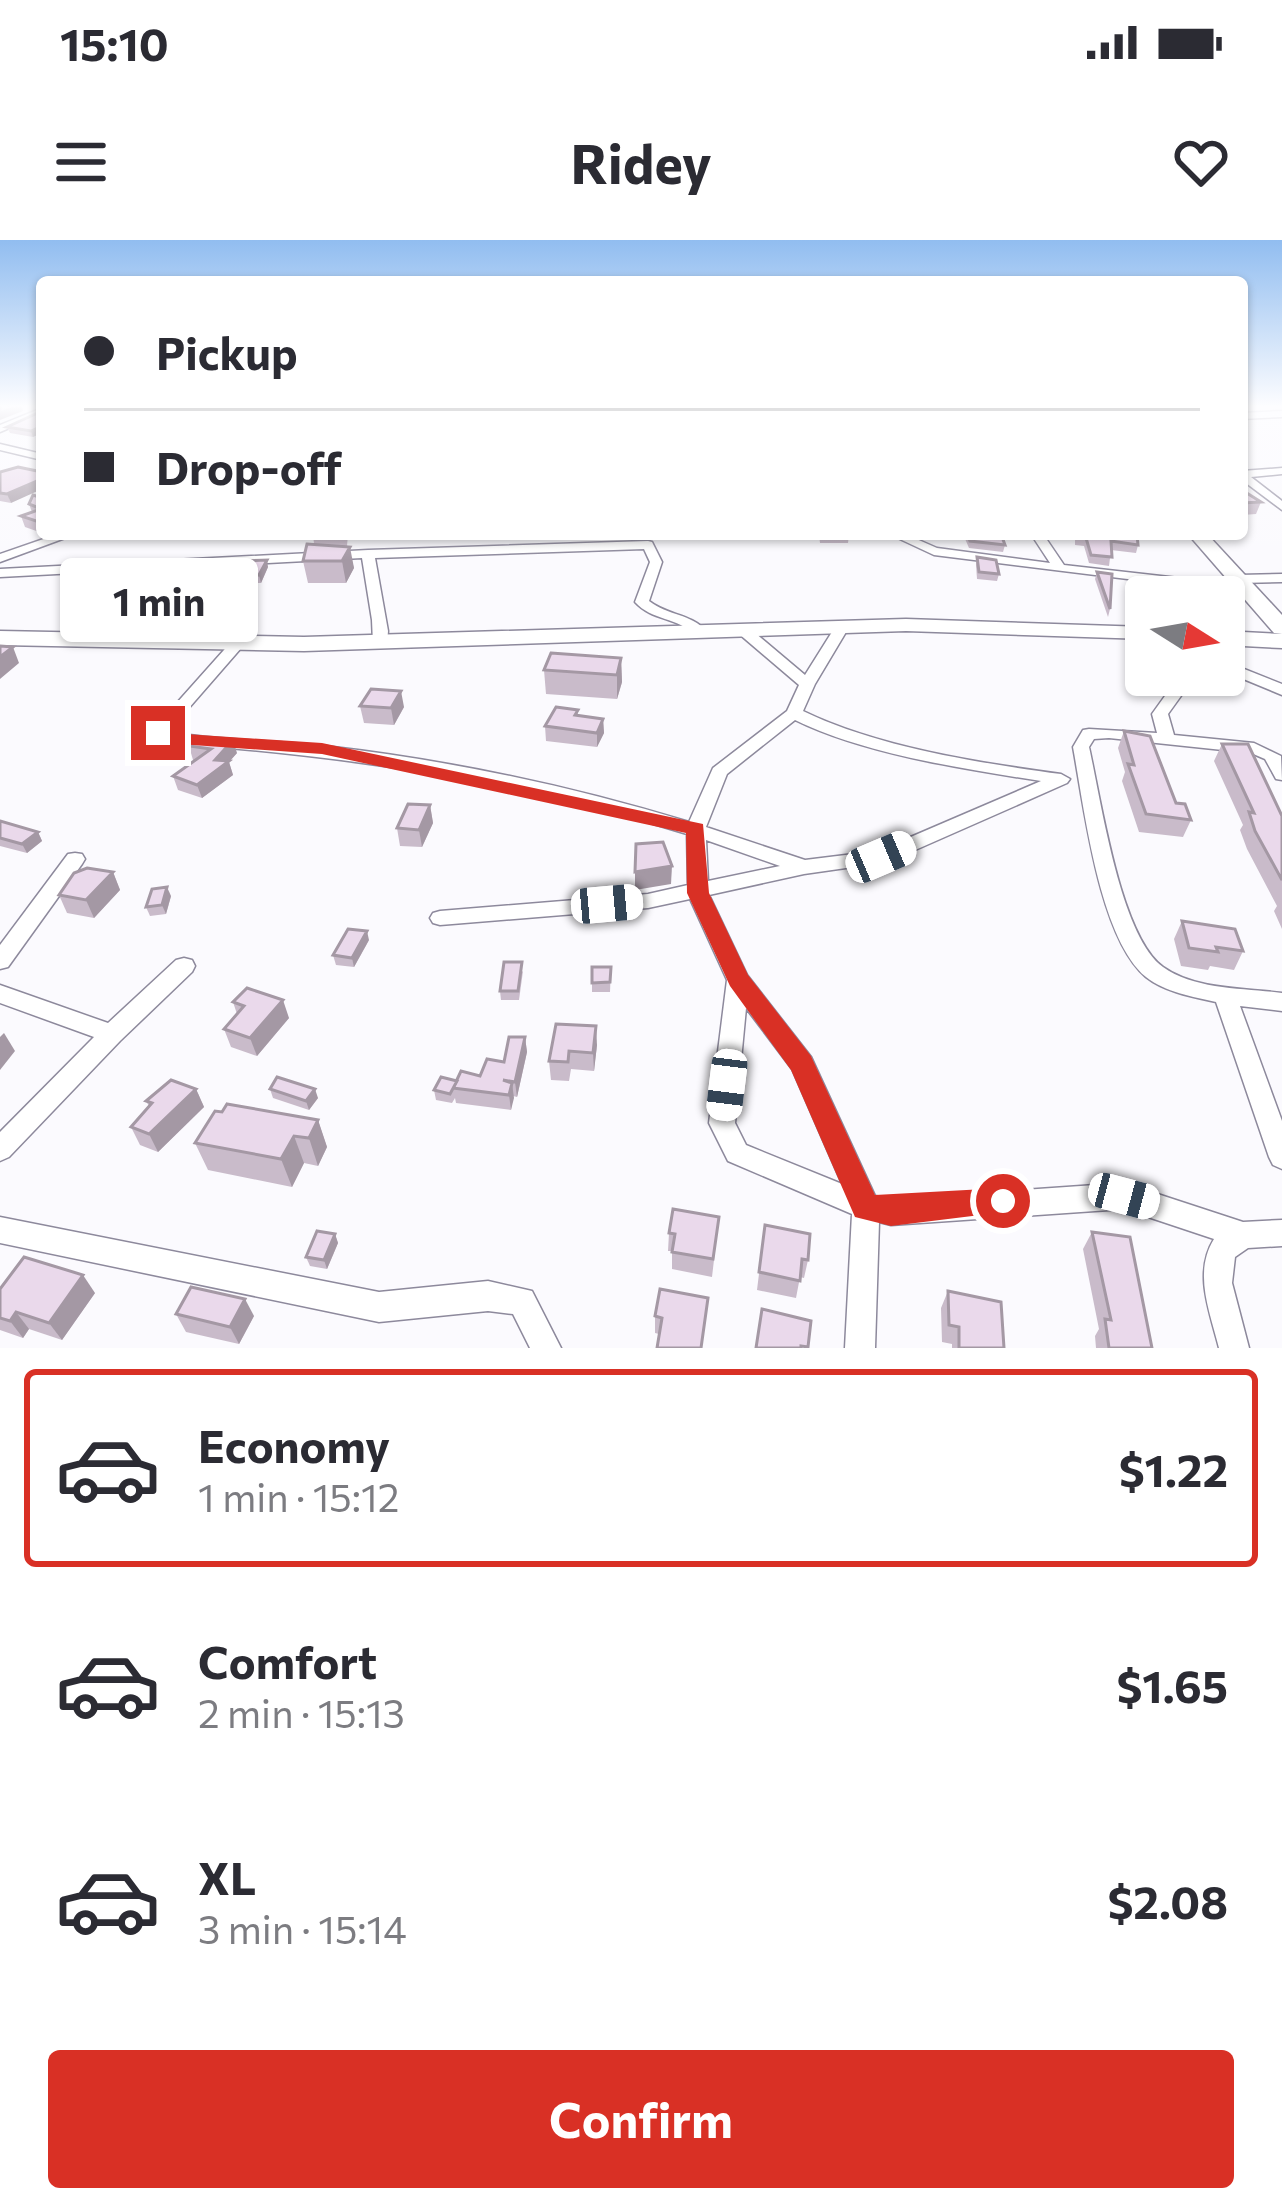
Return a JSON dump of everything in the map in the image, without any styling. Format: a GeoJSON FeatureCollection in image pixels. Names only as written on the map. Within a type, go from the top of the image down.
{"type":"FeatureCollection","features":[{"type":"Feature","properties":{"kind":"street"},"geometry":{"type":"LineString","coordinates":[[1248,474],[1282,471]]}},
{"type":"Feature","properties":{"kind":"street"},"geometry":{"type":"LineString","coordinates":[[1248,479],[1282,506]]}},
{"type":"Feature","properties":{"kind":"street"},"geometry":{"type":"LineString","coordinates":[[0,540],[22,547]]}},
{"type":"Feature","properties":{"kind":"street"},"geometry":{"type":"LineString","coordinates":[[0,558],[48,540]]}},
{"type":"Feature","properties":{"kind":"street"},"geometry":{"type":"LineString","coordinates":[[638,540],[648,545],[656,562],[642,602],[654,613],[691,621],[700,632]]}},
{"type":"Feature","properties":{"kind":"street"},"geometry":{"type":"LineString","coordinates":[[912,540],[954,555],[1152,576]]}},
{"type":"Feature","properties":{"kind":"street"},"geometry":{"type":"LineString","coordinates":[[1041,540],[1060,568]]}},
{"type":"Feature","properties":{"kind":"street"},"geometry":{"type":"LineString","coordinates":[[1203,540],[1237,576]]}},
{"type":"Feature","properties":{"kind":"street"},"geometry":{"type":"LineString","coordinates":[[0,573],[648,545]]}},
{"type":"Feature","properties":{"kind":"street"},"geometry":{"type":"LineString","coordinates":[[368,554],[368,572],[382,610],[380,643]]}},
{"type":"Feature","properties":{"kind":"street"},"geometry":{"type":"LineString","coordinates":[[1245,584],[1282,578]]}},
{"type":"Feature","properties":{"kind":"street"},"geometry":{"type":"LineString","coordinates":[[1245,584],[1282,628]]}},
{"type":"Feature","properties":{"kind":"street"},"geometry":{"type":"LineString","coordinates":[[0,638],[380,643],[987,625],[1125,633]]}},
{"type":"Feature","properties":{"kind":"street"},"geometry":{"type":"LineString","coordinates":[[842,627],[794,713],[718,772],[696,828],[698,893],[738,980],[802,1064],[866,1207],[860,1348]]}},
{"type":"Feature","properties":{"kind":"street"},"geometry":{"type":"LineString","coordinates":[[743,630],[807,685]]}},
{"type":"Feature","properties":{"kind":"street"},"geometry":{"type":"LineString","coordinates":[[1245,639],[1282,641]]}},
{"type":"Feature","properties":{"kind":"street"},"geometry":{"type":"LineString","coordinates":[[237,644],[158,733],[165,738],[345,752],[696,828],[804,867]]}},
{"type":"Feature","properties":{"kind":"street"},"geometry":{"type":"LineString","coordinates":[[1245,675],[1282,690]]}},
{"type":"Feature","properties":{"kind":"street"},"geometry":{"type":"LineString","coordinates":[[1167,738],[1160,714],[1173,696]]}},
{"type":"Feature","properties":{"kind":"street"},"geometry":{"type":"LineString","coordinates":[[794,713],[829,730],[960,763],[1088,780]]}},
{"type":"Feature","properties":{"kind":"street"},"geometry":{"type":"LineString","coordinates":[[1282,775],[1263,751],[1167,738],[1089,734],[1081,747],[1128,939],[1151,971],[1225,994],[1282,1001]]}},
{"type":"Feature","properties":{"kind":"street"},"geometry":{"type":"LineString","coordinates":[[440,918],[698,893],[804,867],[881,857],[1061,779]]}},
{"type":"Feature","properties":{"kind":"street"},"geometry":{"type":"LineString","coordinates":[[0,961],[75,860]]}},
{"type":"Feature","properties":{"kind":"street"},"geometry":{"type":"LineString","coordinates":[[0,1149],[184,966]]}},
{"type":"Feature","properties":{"kind":"street"},"geometry":{"type":"LineString","coordinates":[[738,980],[722,1123],[737,1153],[866,1207],[891,1212],[1124,1196],[1243,1234],[1282,1233]]}},
{"type":"Feature","properties":{"kind":"street"},"geometry":{"type":"LineString","coordinates":[[0,994],[112,1034]]}},
{"type":"Feature","properties":{"kind":"street"},"geometry":{"type":"LineString","coordinates":[[1225,994],[1282,1156]]}},
{"type":"Feature","properties":{"kind":"street"},"geometry":{"type":"LineString","coordinates":[[0,1230],[379,1306],[488,1296],[522,1301],[546,1348]]}},
{"type":"Feature","properties":{"kind":"street"},"geometry":{"type":"LineString","coordinates":[[1234,1348],[1216,1283],[1222,1250],[1243,1234]]}},
{"type":"Feature","properties":{"kind":"building"},"geometry":{"type":"Polygon","coordinates":[[[18,467],[36,471],[36,482],[0,493],[0,472],[18,467]]]}},
{"type":"Feature","properties":{"kind":"building"},"geometry":{"type":"Polygon","coordinates":[[[1003,540],[1005,545],[970,541],[1003,540]]]}},
{"type":"Feature","properties":{"kind":"building"},"geometry":{"type":"Polygon","coordinates":[[[1087,540],[1138,540],[1138,545],[1111,541],[1112,557],[1091,555],[1087,540]]]}},
{"type":"Feature","properties":{"kind":"building"},"geometry":{"type":"Polygon","coordinates":[[[307,544],[350,547],[342,561],[303,561],[307,544]]]}},
{"type":"Feature","properties":{"kind":"building"},"geometry":{"type":"Polygon","coordinates":[[[977,557],[996,560],[999,574],[979,572],[977,557]]]}},
{"type":"Feature","properties":{"kind":"building"},"geometry":{"type":"Polygon","coordinates":[[[267,560],[259,575],[236,576],[244,561],[267,560]]]}},
{"type":"Feature","properties":{"kind":"building"},"geometry":{"type":"Polygon","coordinates":[[[1097,572],[1112,574],[1110,609],[1097,572]]]}},
{"type":"Feature","properties":{"kind":"building"},"geometry":{"type":"Polygon","coordinates":[[[551,653],[621,658],[617,675],[544,670],[551,653]]]}},
{"type":"Feature","properties":{"kind":"building"},"geometry":{"type":"Polygon","coordinates":[[[371,689],[401,691],[391,708],[360,706],[371,689]]]}},
{"type":"Feature","properties":{"kind":"building"},"geometry":{"type":"Polygon","coordinates":[[[556,707],[603,719],[597,733],[545,726],[556,707]]]}},
{"type":"Feature","properties":{"kind":"building"},"geometry":{"type":"Polygon","coordinates":[[[1124,731],[1150,736],[1176,803],[1185,804],[1191,820],[1146,814],[1128,764],[1134,765],[1124,731]]]}},
{"type":"Feature","properties":{"kind":"building"},"geometry":{"type":"Polygon","coordinates":[[[197,737],[233,740],[215,760],[229,761],[197,785],[173,776],[211,749],[189,746],[197,737]]]}},
{"type":"Feature","properties":{"kind":"building"},"geometry":{"type":"Polygon","coordinates":[[[1222,744],[1248,744],[1282,816],[1282,880],[1255,831],[1249,812],[1254,813],[1222,744]]]}},
{"type":"Feature","properties":{"kind":"building"},"geometry":{"type":"Polygon","coordinates":[[[408,804],[430,805],[419,830],[397,828],[408,804]]]}},
{"type":"Feature","properties":{"kind":"building"},"geometry":{"type":"Polygon","coordinates":[[[0,821],[38,832],[22,844],[0,838],[0,821]]]}},
{"type":"Feature","properties":{"kind":"building"},"geometry":{"type":"Polygon","coordinates":[[[663,842],[672,866],[635,872],[636,844],[663,842]]]}},
{"type":"Feature","properties":{"kind":"building"},"geometry":{"type":"Polygon","coordinates":[[[87,868],[113,872],[86,900],[59,895],[74,873],[87,868]]]}},
{"type":"Feature","properties":{"kind":"building"},"geometry":{"type":"Polygon","coordinates":[[[167,887],[162,905],[146,907],[152,889],[167,887]]]}},
{"type":"Feature","properties":{"kind":"building"},"geometry":{"type":"Polygon","coordinates":[[[1182,921],[1235,929],[1243,951],[1189,948],[1182,921]]]}},
{"type":"Feature","properties":{"kind":"building"},"geometry":{"type":"Polygon","coordinates":[[[348,929],[367,931],[352,958],[333,955],[348,929]]]}},
{"type":"Feature","properties":{"kind":"building"},"geometry":{"type":"Polygon","coordinates":[[[504,962],[522,962],[518,991],[500,991],[504,962]]]}},
{"type":"Feature","properties":{"kind":"building"},"geometry":{"type":"Polygon","coordinates":[[[592,967],[611,967],[610,982],[592,983],[592,967]]]}},
{"type":"Feature","properties":{"kind":"building"},"geometry":{"type":"Polygon","coordinates":[[[247,988],[283,1000],[250,1038],[224,1029],[244,1006],[233,1002],[247,988]]]}},
{"type":"Feature","properties":{"kind":"building"},"geometry":{"type":"Polygon","coordinates":[[[556,1024],[596,1026],[593,1053],[569,1051],[568,1062],[549,1061],[556,1024]]]}},
{"type":"Feature","properties":{"kind":"building"},"geometry":{"type":"Polygon","coordinates":[[[509,1037],[525,1037],[515,1082],[503,1080],[512,1083],[509,1095],[453,1088],[461,1071],[480,1076],[487,1059],[504,1062],[509,1037]]]}},
{"type":"Feature","properties":{"kind":"building"},"geometry":{"type":"Polygon","coordinates":[[[277,1077],[315,1089],[306,1101],[270,1089],[277,1077]]]}},
{"type":"Feature","properties":{"kind":"building"},"geometry":{"type":"Polygon","coordinates":[[[441,1077],[457,1081],[450,1094],[434,1090],[441,1077]]]}},
{"type":"Feature","properties":{"kind":"building"},"geometry":{"type":"Polygon","coordinates":[[[171,1080],[196,1089],[149,1134],[131,1127],[152,1103],[146,1101],[171,1080]]]}},
{"type":"Feature","properties":{"kind":"building"},"geometry":{"type":"Polygon","coordinates":[[[227,1104],[318,1120],[309,1138],[294,1136],[281,1159],[195,1143],[215,1111],[222,1112],[227,1104]]]}},
{"type":"Feature","properties":{"kind":"building"},"geometry":{"type":"Polygon","coordinates":[[[673,1209],[719,1217],[713,1259],[672,1252],[673,1209]]]}},
{"type":"Feature","properties":{"kind":"building"},"geometry":{"type":"Polygon","coordinates":[[[765,1225],[810,1234],[800,1281],[759,1272],[765,1225]]]}},
{"type":"Feature","properties":{"kind":"building"},"geometry":{"type":"Polygon","coordinates":[[[317,1231],[335,1234],[324,1260],[306,1257],[317,1231]]]}},
{"type":"Feature","properties":{"kind":"building"},"geometry":{"type":"Polygon","coordinates":[[[1092,1232],[1130,1237],[1152,1348],[1109,1348],[1105,1319],[1111,1320],[1092,1232]]]}},
{"type":"Feature","properties":{"kind":"building"},"geometry":{"type":"Polygon","coordinates":[[[24,1257],[83,1275],[49,1323],[16,1312],[10,1321],[0,1318],[0,1289],[24,1257]]]}},
{"type":"Feature","properties":{"kind":"building"},"geometry":{"type":"Polygon","coordinates":[[[191,1287],[245,1299],[230,1327],[176,1314],[191,1287]]]}},
{"type":"Feature","properties":{"kind":"building"},"geometry":{"type":"Polygon","coordinates":[[[660,1289],[708,1298],[701,1348],[657,1348],[662,1318],[655,1316],[660,1289]]]}},
{"type":"Feature","properties":{"kind":"building"},"geometry":{"type":"Polygon","coordinates":[[[948,1291],[1001,1302],[1004,1348],[959,1348],[959,1327],[949,1325],[948,1291]]]}},
{"type":"Feature","properties":{"kind":"building"},"geometry":{"type":"Polygon","coordinates":[[[762,1309],[811,1321],[808,1347],[756,1348],[762,1309]]]}},
{"type":"Feature","properties":{"kind":"route"},"geometry":{"type":"LineString","coordinates":[[158,733],[165,738],[322,748],[456,772],[696,828],[698,893],[738,980],[802,1064],[866,1207],[891,1212],[1003,1201]]}}]}
